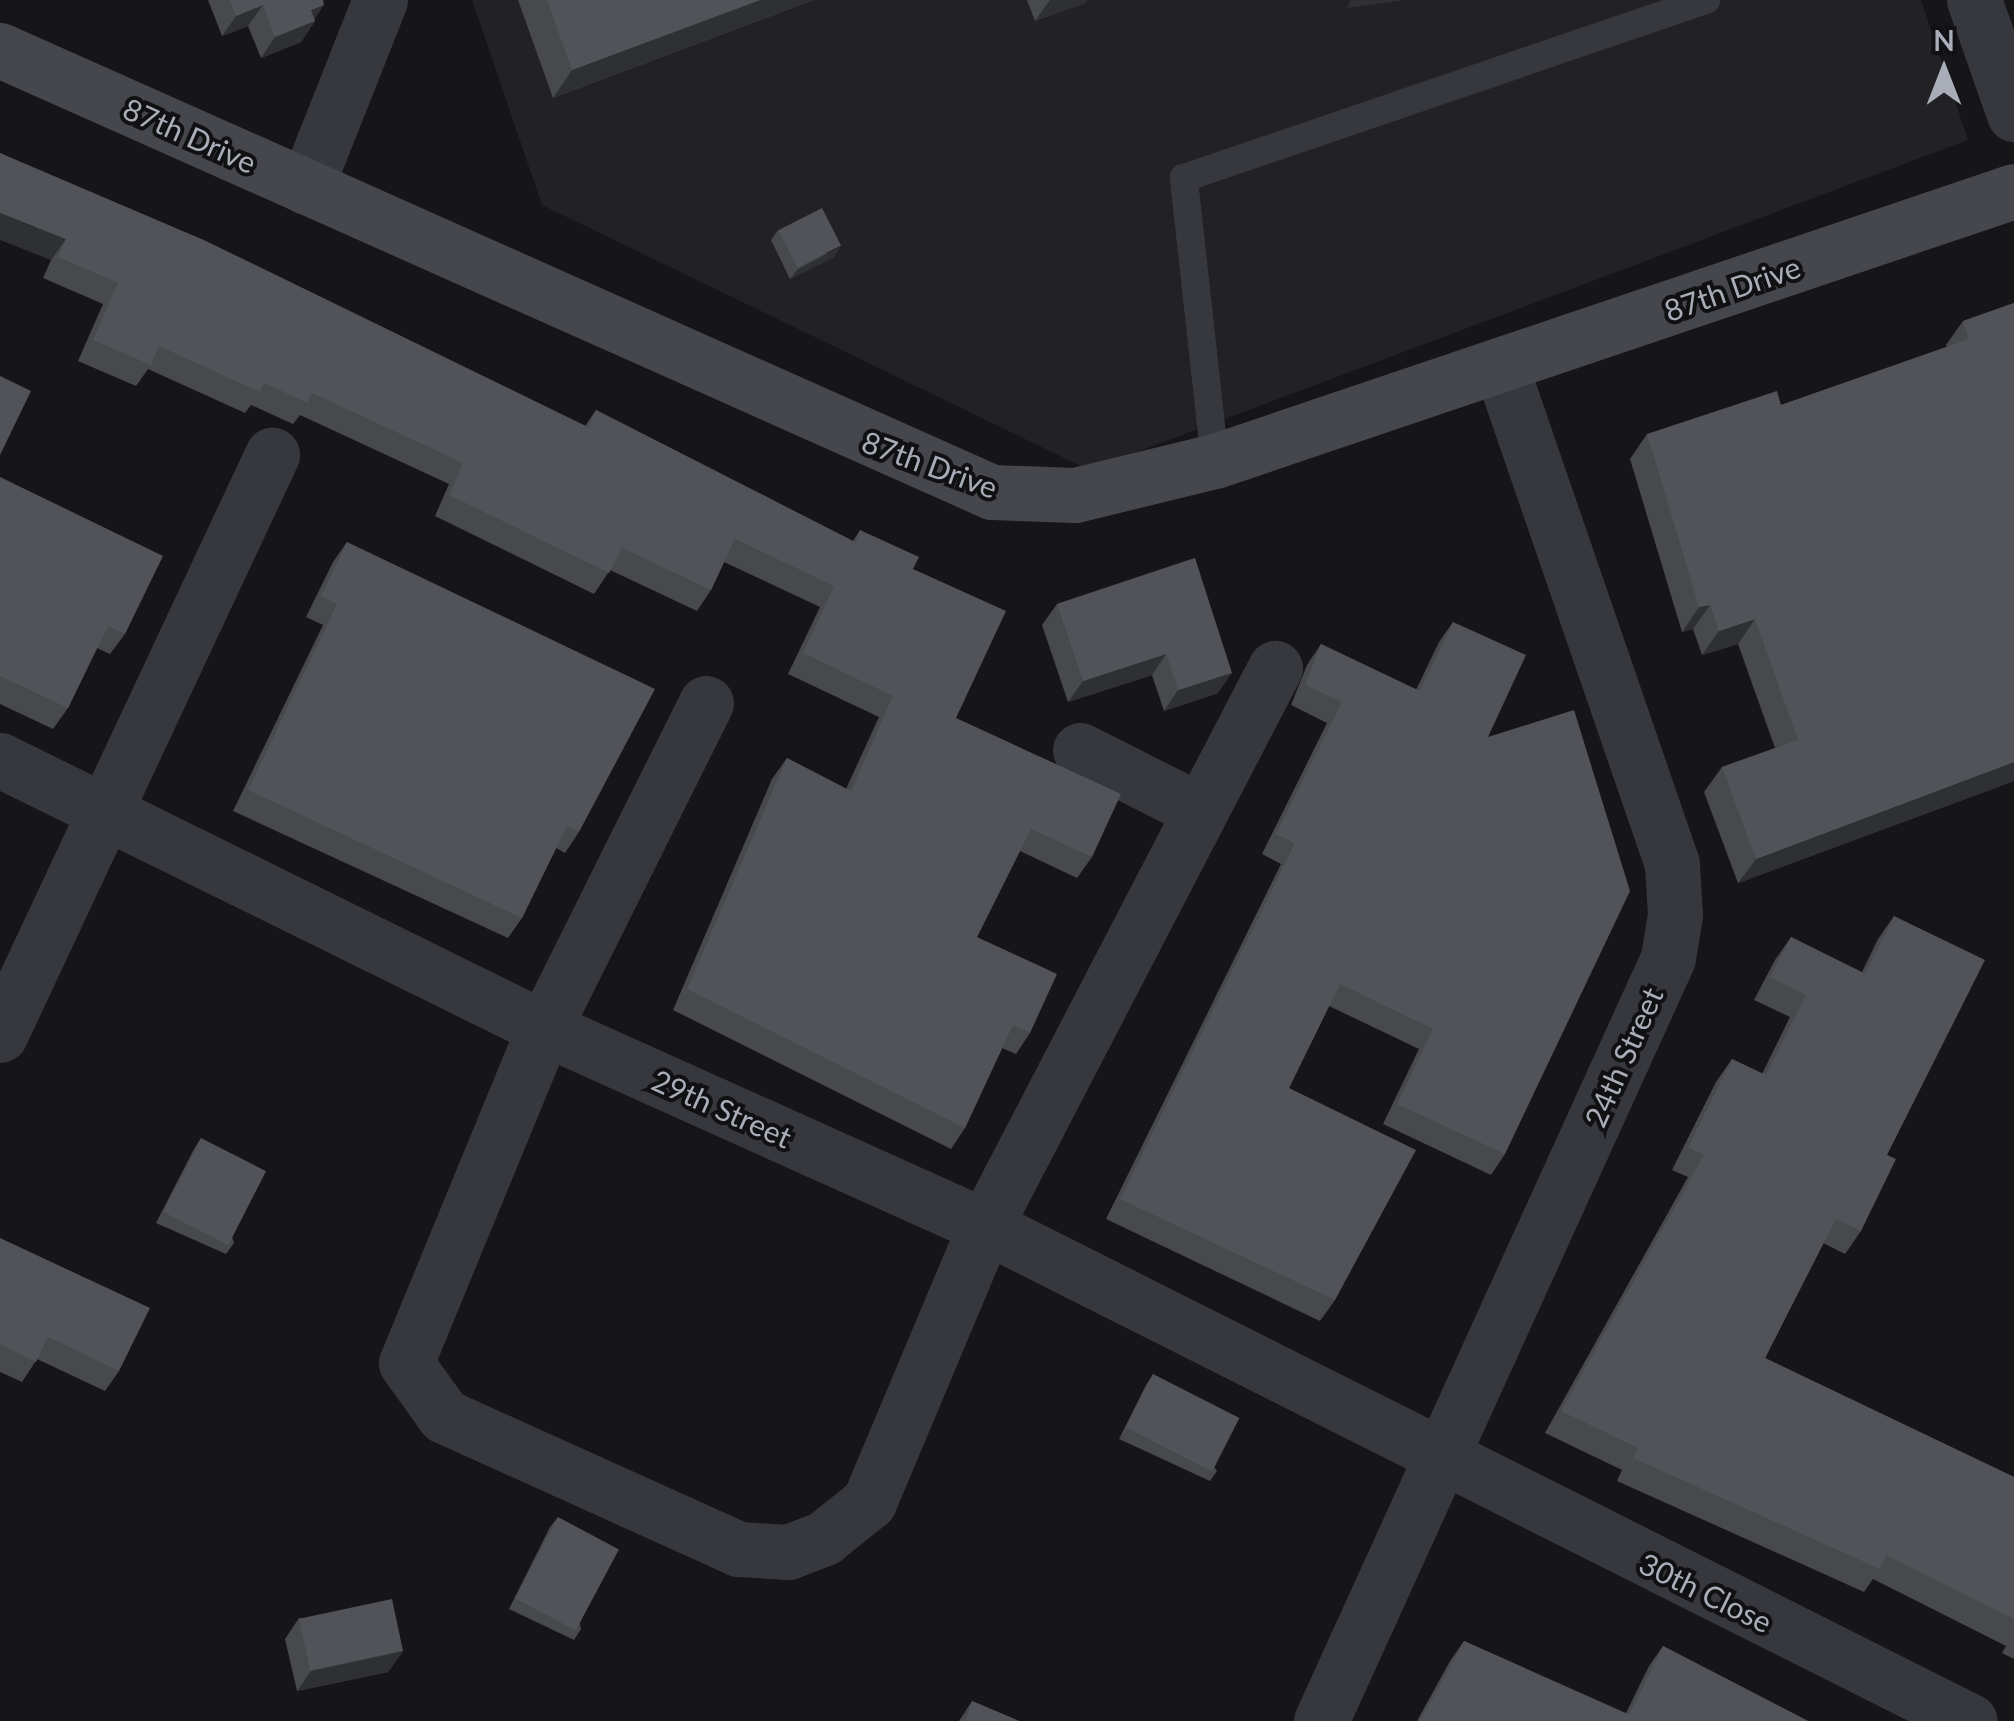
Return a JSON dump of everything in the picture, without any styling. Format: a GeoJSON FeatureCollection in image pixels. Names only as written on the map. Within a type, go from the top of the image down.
{"type":"FeatureCollection","features":[{"type":"Feature","properties":{"kind":"street"},"geometry":{"type":"LineString","coordinates":[[306,187],[380,0]]}},
{"type":"Feature","properties":{"kind":"street"},"geometry":{"type":"LineString","coordinates":[[1974,0],[2014,114]]}},
{"type":"Feature","properties":{"kind":"street","name":"87th Drive"},"geometry":{"type":"LineString","coordinates":[[0,50],[992,492],[1075,495],[1215,461],[2014,190]]}},
{"type":"Feature","properties":{"kind":"street","name":"24th Street"},"geometry":{"type":"LineString","coordinates":[[1321,1721],[1668,958],[1675,915],[1672,864],[1501,367]]}},
{"type":"Feature","properties":{"kind":"street"},"geometry":{"type":"LineString","coordinates":[[0,1035],[272,455]]}},
{"type":"Feature","properties":{"kind":"street"},"geometry":{"type":"LineString","coordinates":[[706,703],[544,1028],[406,1362],[444,1416],[722,1541],[788,1552],[824,1538],[868,1502],[985,1226],[1195,808],[1275,668]]}},
{"type":"Feature","properties":{"kind":"street"},"geometry":{"type":"LineString","coordinates":[[1080,750],[1195,808]]}},
{"type":"Feature","properties":{"kind":"street","name":"29th Street"},"geometry":{"type":"LineString","coordinates":[[0,760],[544,1028],[985,1226],[1442,1462]]}},
{"type":"Feature","properties":{"kind":"street","name":"30th Close"},"geometry":{"type":"LineString","coordinates":[[1442,1462],[1970,1721]]}},
{"type":"Feature","properties":{"kind":"lane"},"geometry":{"type":"LineString","coordinates":[[1215,461],[1184,178],[1706,0]]}},
{"type":"Feature","properties":{"kind":"shaded area"},"geometry":{"type":"Polygon","coordinates":[[[472,0],[1921,0],[1968,140],[1089,470],[542,205],[472,0]]]}},
{"type":"Feature","properties":{"kind":"building"},"geometry":{"type":"Polygon","coordinates":[[[230,0],[323,0],[324,5],[311,10],[315,21],[275,37],[263,5],[236,16],[230,0]]]}},
{"type":"Feature","properties":{"kind":"building"},"geometry":{"type":"Polygon","coordinates":[[[547,0],[760,0],[572,70],[547,0]]]}},
{"type":"Feature","properties":{"kind":"building"},"geometry":{"type":"Polygon","coordinates":[[[0,153],[206,241],[588,427],[596,410],[855,542],[860,530],[919,557],[913,569],[1006,611],[956,718],[1121,794],[1092,857],[1031,829],[977,937],[1057,974],[1030,1033],[1013,1025],[965,1128],[687,989],[787,758],[851,791],[893,696],[803,653],[834,586],[735,539],[711,590],[622,548],[609,573],[449,495],[463,463],[312,393],[308,403],[264,383],[260,392],[159,346],[151,365],[93,340],[118,283],[58,257],[66,239],[0,213],[0,153]]]}},
{"type":"Feature","properties":{"kind":"building"},"geometry":{"type":"Polygon","coordinates":[[[822,208],[841,245],[797,268],[778,230],[822,208]]]}},
{"type":"Feature","properties":{"kind":"building"},"geometry":{"type":"Polygon","coordinates":[[[2014,303],[2014,762],[1756,859],[1722,767],[1798,740],[1755,619],[1719,631],[1710,605],[1699,607],[1647,434],[1777,391],[1781,405],[1969,339],[1963,321],[2014,303]]]}},
{"type":"Feature","properties":{"kind":"building"},"geometry":{"type":"Polygon","coordinates":[[[0,376],[31,391],[0,455],[0,376]]]}},
{"type":"Feature","properties":{"kind":"building"},"geometry":{"type":"Polygon","coordinates":[[[0,477],[163,556],[125,634],[108,626],[68,708],[0,676],[0,477]]]}},
{"type":"Feature","properties":{"kind":"building"},"geometry":{"type":"Polygon","coordinates":[[[347,542],[655,689],[579,832],[567,826],[522,918],[248,790],[337,604],[321,596],[347,542]]]}},
{"type":"Feature","properties":{"kind":"building"},"geometry":{"type":"Polygon","coordinates":[[[1195,558],[1232,673],[1178,690],[1166,654],[1083,681],[1057,604],[1195,558]]]}},
{"type":"Feature","properties":{"kind":"building"},"geometry":{"type":"Polygon","coordinates":[[[1453,622],[1526,655],[1488,737],[1574,710],[1630,891],[1505,1154],[1397,1104],[1433,1029],[1340,984],[1289,1088],[1416,1150],[1335,1300],[1120,1199],[1295,843],[1276,834],[1342,702],[1305,685],[1321,644],[1420,691],[1453,622]]]}},
{"type":"Feature","properties":{"kind":"building"},"geometry":{"type":"Polygon","coordinates":[[[1894,916],[1985,960],[1887,1155],[1896,1159],[1861,1231],[1836,1219],[1765,1358],[2014,1477],[2014,1619],[1886,1555],[1880,1569],[1633,1458],[1638,1448],[1561,1411],[1704,1155],[1688,1147],[1732,1059],[1766,1075],[1806,995],[1770,977],[1791,937],[1865,974],[1894,916]]]}},
{"type":"Feature","properties":{"kind":"building"},"geometry":{"type":"Polygon","coordinates":[[[201,1138],[266,1171],[228,1245],[163,1212],[201,1138]]]}},
{"type":"Feature","properties":{"kind":"building"},"geometry":{"type":"Polygon","coordinates":[[[0,1238],[150,1308],[119,1371],[48,1337],[36,1362],[0,1344],[0,1238]]]}},
{"type":"Feature","properties":{"kind":"building"},"geometry":{"type":"Polygon","coordinates":[[[1153,1374],[1239,1418],[1212,1471],[1126,1427],[1153,1374]]]}},
{"type":"Feature","properties":{"kind":"building"},"geometry":{"type":"Polygon","coordinates":[[[558,1517],[619,1549],[576,1631],[515,1598],[558,1517]]]}},
{"type":"Feature","properties":{"kind":"building"},"geometry":{"type":"Polygon","coordinates":[[[392,1599],[403,1651],[310,1671],[299,1619],[392,1599]]]}},
{"type":"Feature","properties":{"kind":"building"},"geometry":{"type":"Polygon","coordinates":[[[1464,1641],[1629,1715],[1663,1646],[1808,1721],[1420,1721],[1464,1641]]]}},
{"type":"Feature","properties":{"kind":"building"},"geometry":{"type":"Polygon","coordinates":[[[972,1701],[1019,1721],[965,1721],[972,1701]]]}}]}
